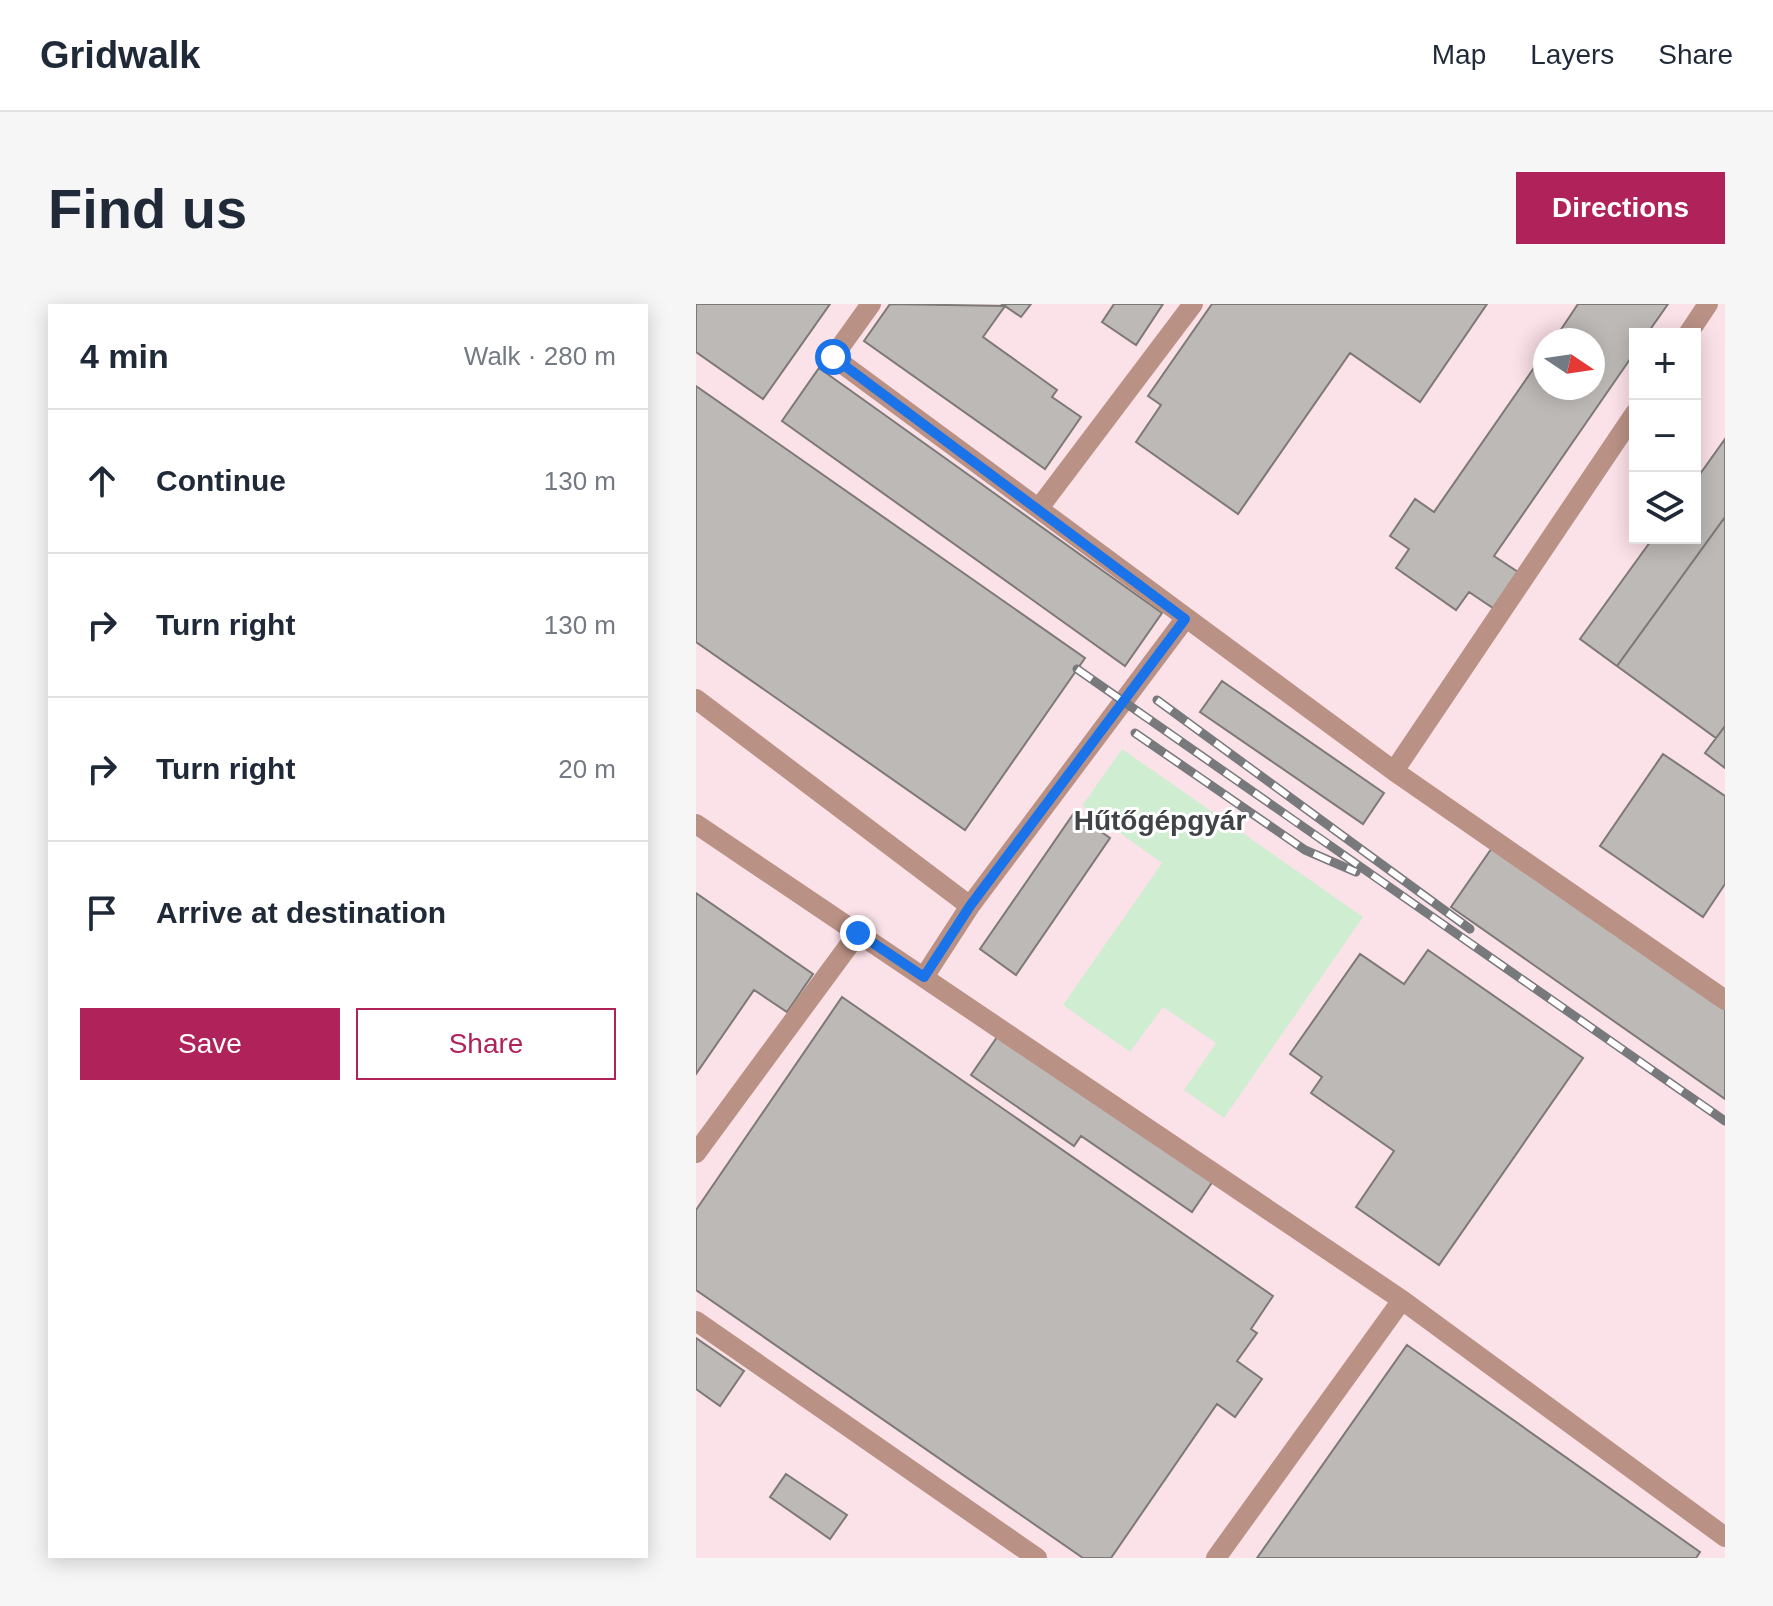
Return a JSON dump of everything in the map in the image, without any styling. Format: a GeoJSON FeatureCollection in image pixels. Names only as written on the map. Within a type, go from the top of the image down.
{"type":"FeatureCollection","features":[{"type":"Feature","properties":{"kind":"lane"},"geometry":{"type":"LineString","coordinates":[[871,304],[833,357],[1394,771],[1725,1000]]}},
{"type":"Feature","properties":{"kind":"lane"},"geometry":{"type":"LineString","coordinates":[[1039,508],[1193,304]]}},
{"type":"Feature","properties":{"kind":"lane"},"geometry":{"type":"LineString","coordinates":[[1692,328],[1708,304]]}},
{"type":"Feature","properties":{"kind":"lane"},"geometry":{"type":"LineString","coordinates":[[1394,771],[1629,422]]}},
{"type":"Feature","properties":{"kind":"lane"},"geometry":{"type":"LineString","coordinates":[[924,977],[970,906],[1185,619]]}},
{"type":"Feature","properties":{"kind":"lane"},"geometry":{"type":"LineString","coordinates":[[696,699],[970,906]]}},
{"type":"Feature","properties":{"kind":"lane"},"geometry":{"type":"LineString","coordinates":[[696,824],[1402,1300],[1725,1537]]}},
{"type":"Feature","properties":{"kind":"lane"},"geometry":{"type":"LineString","coordinates":[[696,1153],[858,933]]}},
{"type":"Feature","properties":{"kind":"lane"},"geometry":{"type":"LineString","coordinates":[[1216,1558],[1402,1300]]}},
{"type":"Feature","properties":{"kind":"lane"},"geometry":{"type":"LineString","coordinates":[[696,1321],[1037,1558]]}},
{"type":"Feature","properties":{"kind":"shaded area"},"geometry":{"type":"Polygon","coordinates":[[[696,304],[1725,304],[1725,1558],[696,1558],[696,304]]]}},
{"type":"Feature","properties":{"kind":"green space"},"geometry":{"type":"Polygon","coordinates":[[[1122,749],[1363,917],[1224,1118],[1184,1090],[1216,1043],[1163,1007],[1130,1052],[1063,1005],[1162,863],[1082,806],[1122,749]]]}},
{"type":"Feature","properties":{"kind":"building"},"geometry":{"type":"Polygon","coordinates":[[[696,304],[830,304],[763,399],[696,352],[696,304]]]}},
{"type":"Feature","properties":{"kind":"building"},"geometry":{"type":"Polygon","coordinates":[[[890,304],[1005,306],[983,337],[1057,390],[1052,397],[1081,417],[1045,469],[864,341],[890,304]]]}},
{"type":"Feature","properties":{"kind":"building"},"geometry":{"type":"Polygon","coordinates":[[[1002,304],[1031,304],[1021,317],[1002,304]]]}},
{"type":"Feature","properties":{"kind":"building"},"geometry":{"type":"Polygon","coordinates":[[[1114,304],[1163,304],[1136,345],[1102,322],[1114,304]]]}},
{"type":"Feature","properties":{"kind":"building"},"geometry":{"type":"Polygon","coordinates":[[[1212,304],[1487,304],[1420,402],[1350,353],[1238,514],[1136,442],[1161,405],[1148,396],[1212,304]]]}},
{"type":"Feature","properties":{"kind":"building"},"geometry":{"type":"Polygon","coordinates":[[[1578,304],[1668,304],[1651,328],[1629,328],[1629,361],[1605,395],[1605,328],[1562,328],[1578,304]]]}},
{"type":"Feature","properties":{"kind":"building"},"geometry":{"type":"Polygon","coordinates":[[[819,368],[1162,613],[1125,666],[782,421],[819,368]]]}},
{"type":"Feature","properties":{"kind":"building"},"geometry":{"type":"Polygon","coordinates":[[[1533,369],[1533,400],[1602,400],[1494,556],[1518,572],[1493,608],[1469,592],[1456,610],[1396,568],[1409,549],[1390,536],[1415,499],[1434,512],[1533,369]]]}},
{"type":"Feature","properties":{"kind":"building"},"geometry":{"type":"Polygon","coordinates":[[[696,386],[1085,658],[965,830],[696,642],[696,386]]]}},
{"type":"Feature","properties":{"kind":"building"},"geometry":{"type":"Polygon","coordinates":[[[1725,439],[1725,517],[1617,666],[1580,639],[1649,544],[1701,544],[1701,473],[1725,439]]]}},
{"type":"Feature","properties":{"kind":"building"},"geometry":{"type":"Polygon","coordinates":[[[1725,517],[1725,726],[1716,738],[1617,666],[1725,517]]]}},
{"type":"Feature","properties":{"kind":"building"},"geometry":{"type":"Polygon","coordinates":[[[1222,681],[1384,793],[1363,824],[1200,712],[1222,681]]]}},
{"type":"Feature","properties":{"kind":"building"},"geometry":{"type":"Polygon","coordinates":[[[1725,726],[1725,768],[1705,753],[1725,726]]]}},
{"type":"Feature","properties":{"kind":"building"},"geometry":{"type":"Polygon","coordinates":[[[1663,754],[1725,796],[1725,884],[1703,917],[1600,846],[1663,754]]]}},
{"type":"Feature","properties":{"kind":"building"},"geometry":{"type":"Polygon","coordinates":[[[1074,813],[1110,838],[1016,975],[980,949],[1074,813]]]}},
{"type":"Feature","properties":{"kind":"building"},"geometry":{"type":"Polygon","coordinates":[[[1494,845],[1725,1007],[1725,1099],[1451,907],[1494,845]]]}},
{"type":"Feature","properties":{"kind":"building"},"geometry":{"type":"Polygon","coordinates":[[[696,893],[813,974],[787,1012],[754,990],[696,1074],[696,893]]]}},
{"type":"Feature","properties":{"kind":"building"},"geometry":{"type":"Polygon","coordinates":[[[1428,950],[1583,1058],[1439,1265],[1356,1207],[1394,1151],[1311,1093],[1322,1077],[1290,1054],[1360,954],[1404,984],[1428,950]]]}},
{"type":"Feature","properties":{"kind":"building"},"geometry":{"type":"Polygon","coordinates":[[[842,997],[1273,1296],[1251,1329],[1257,1333],[1237,1361],[1262,1379],[1235,1417],[1217,1404],[1111,1558],[1083,1558],[696,1290],[696,1210],[842,997]]]}},
{"type":"Feature","properties":{"kind":"building"},"geometry":{"type":"Polygon","coordinates":[[[1002,1030],[1215,1178],[1192,1212],[1081,1136],[1074,1146],[971,1075],[1002,1030]]]}},
{"type":"Feature","properties":{"kind":"building"},"geometry":{"type":"Polygon","coordinates":[[[696,1338],[744,1371],[720,1406],[696,1389],[696,1338]]]}},
{"type":"Feature","properties":{"kind":"building"},"geometry":{"type":"Polygon","coordinates":[[[1407,1345],[1700,1552],[1696,1558],[1257,1558],[1407,1345]]]}},
{"type":"Feature","properties":{"kind":"building"},"geometry":{"type":"Polygon","coordinates":[[[786,1474],[847,1515],[830,1539],[770,1497],[786,1474]]]}},
{"type":"Feature","properties":{"kind":"railway"},"geometry":{"type":"LineString","coordinates":[[1077,669],[1725,1121]]}},
{"type":"Feature","properties":{"kind":"railway"},"geometry":{"type":"LineString","coordinates":[[1157,700],[1470,929]]}},
{"type":"Feature","properties":{"kind":"railway"},"geometry":{"type":"LineString","coordinates":[[1135,733],[1305,850],[1356,872]]}},
{"type":"Feature","properties":{"kind":"district","name":"Hűtőgépgyár"},"geometry":{"type":"Point","coordinates":[1160,820]}},
{"type":"Feature","properties":{"kind":"route"},"geometry":{"type":"LineString","coordinates":[[833,357],[1185,619],[970,906],[924,977],[858,933]]}}]}
